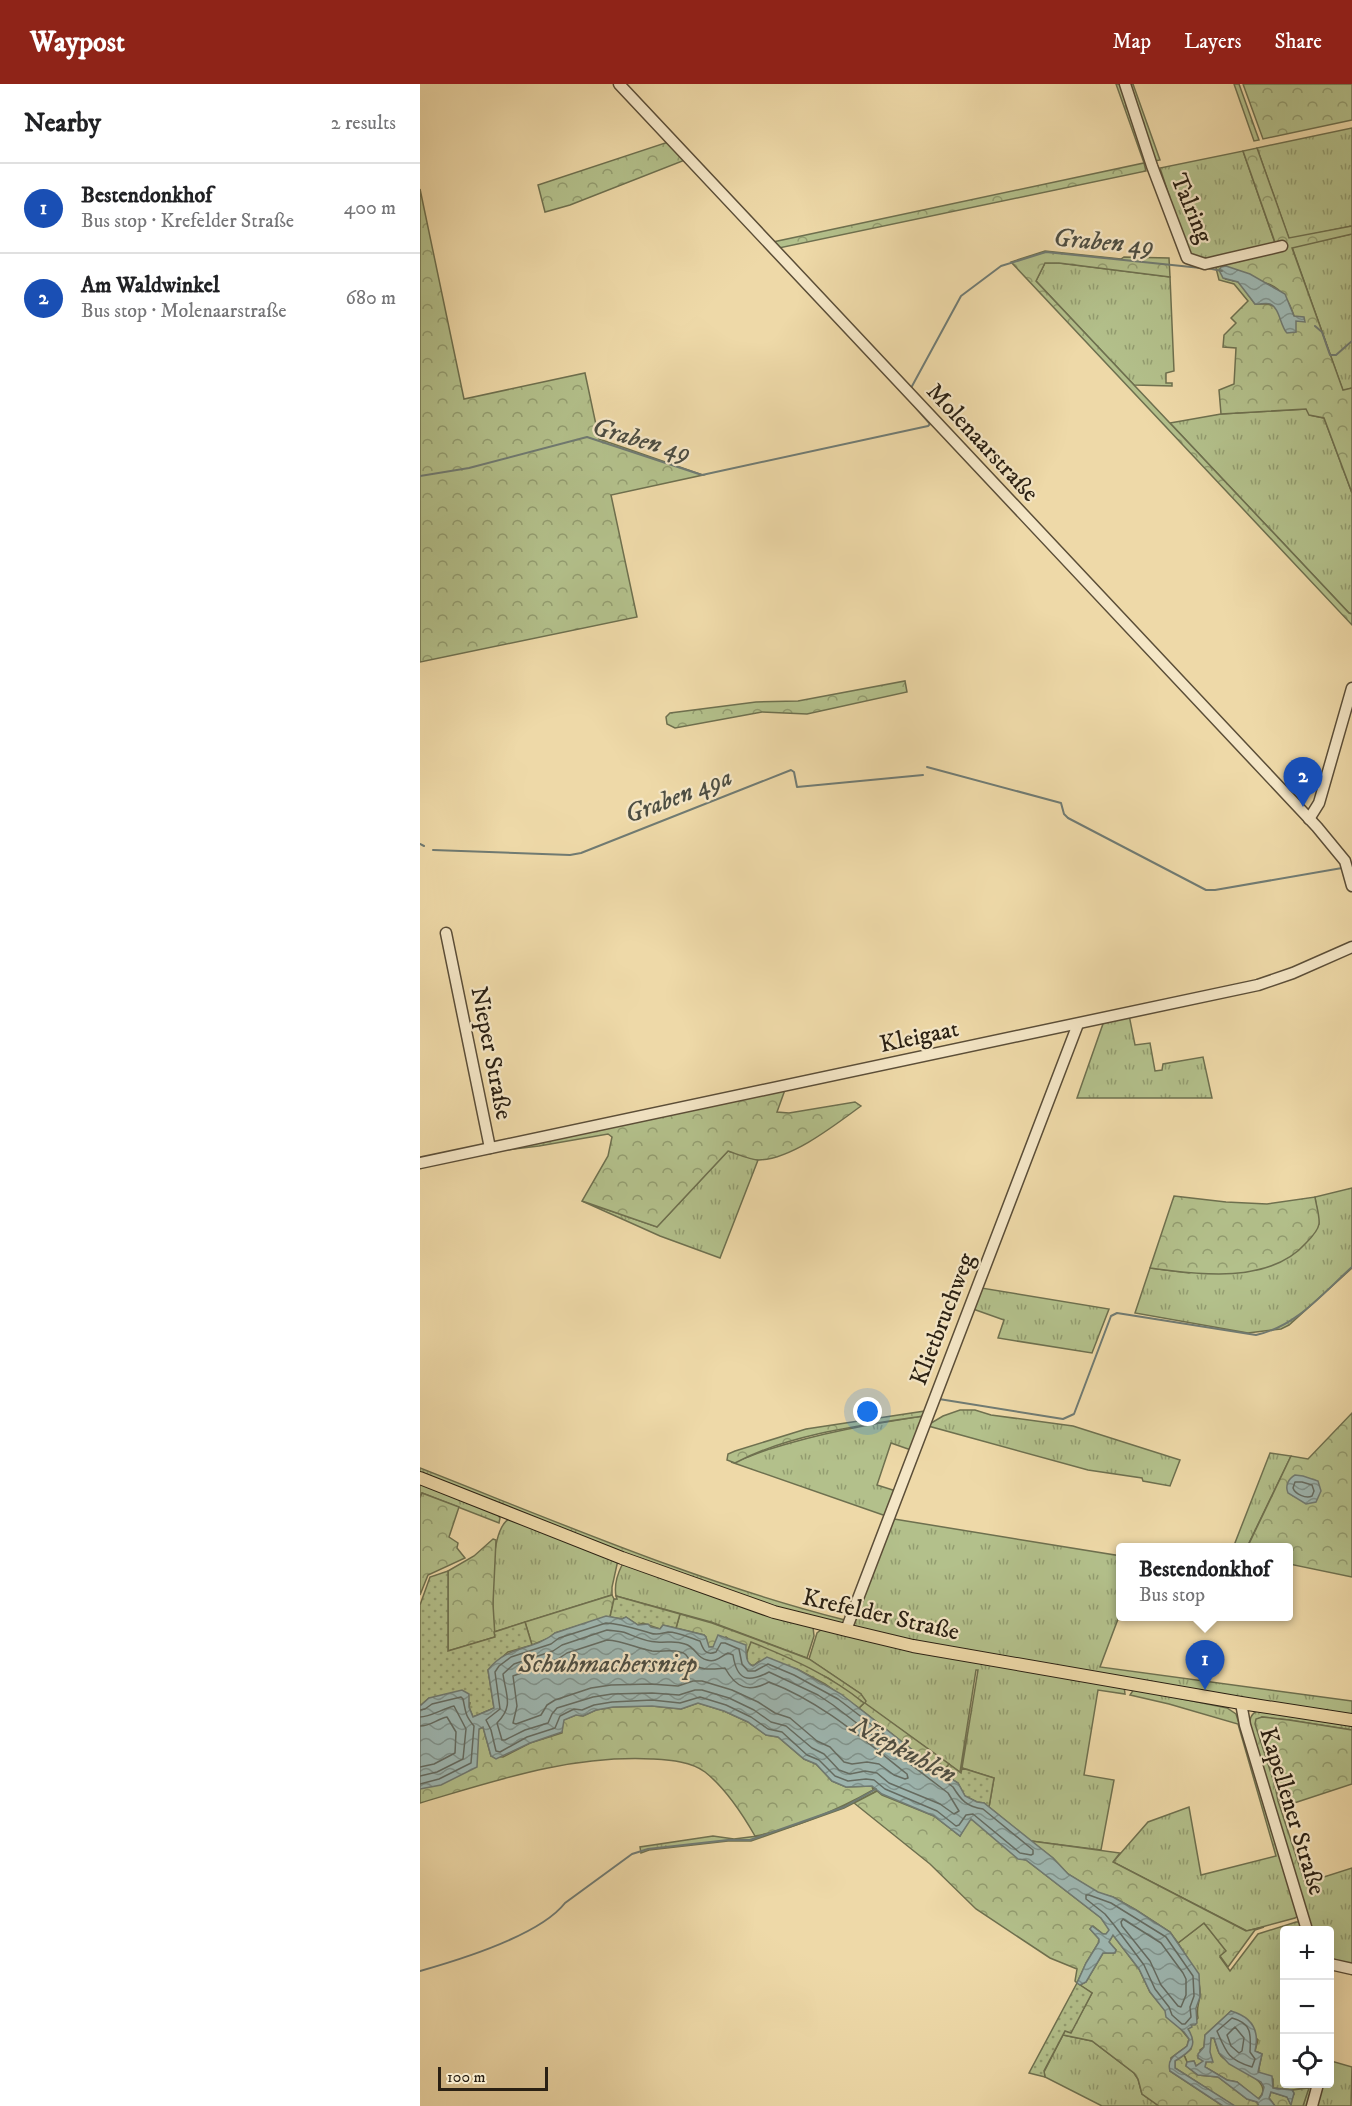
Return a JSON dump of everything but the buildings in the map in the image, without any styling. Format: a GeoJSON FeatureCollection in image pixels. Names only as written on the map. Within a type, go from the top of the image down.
{"type":"FeatureCollection","features":[{"type":"Feature","properties":{"kind":"main road","name":"Krefelder Straße"},"geometry":{"type":"LineString","coordinates":[[420,1478],[644,1565],[774,1612],[913,1646],[1352,1720]]}},
{"type":"Feature","properties":{"kind":"street","name":"Molenaarstraße"},"geometry":{"type":"LineString","coordinates":[[619,84],[1313,823],[1349,857]]}},
{"type":"Feature","properties":{"kind":"street","name":"Talring"},"geometry":{"type":"LineString","coordinates":[[1125,84],[1152,166],[1187,258],[1206,264],[1282,246]]}},
{"type":"Feature","properties":{"kind":"street"},"geometry":{"type":"LineString","coordinates":[[1313,823],[1352,688]]}},
{"type":"Feature","properties":{"kind":"street"},"geometry":{"type":"LineString","coordinates":[[1349,857],[1352,885]]}},
{"type":"Feature","properties":{"kind":"street","name":"Nieper Straße"},"geometry":{"type":"LineString","coordinates":[[420,1163],[490,1148],[446,933]]}},
{"type":"Feature","properties":{"kind":"street","name":"Kleigaat"},"geometry":{"type":"LineString","coordinates":[[490,1148],[1258,985],[1293,973],[1352,947]]}},
{"type":"Feature","properties":{"kind":"street","name":"Klietbruchweg"},"geometry":{"type":"LineString","coordinates":[[846,1630],[1078,1024]]}},
{"type":"Feature","properties":{"kind":"street","name":"Kapellener Straße"},"geometry":{"type":"LineString","coordinates":[[1241,1703],[1245,1725],[1306,1926]]}},
{"type":"Feature","properties":{"kind":"street"},"geometry":{"type":"LineString","coordinates":[[1334,1965],[1352,1969]]}},
{"type":"Feature","properties":{"kind":"street"},"geometry":{"type":"LineString","coordinates":[[1312,2106],[1317,2088]]}},
{"type":"Feature","properties":{"kind":"green space"},"geometry":{"type":"Polygon","coordinates":[[[1116,84],[1133,84],[1160,160],[1144,163],[1116,84]]]}},
{"type":"Feature","properties":{"kind":"green space"},"geometry":{"type":"Polygon","coordinates":[[[1234,84],[1239,84],[1259,140],[1254,141],[1234,84]]]}},
{"type":"Feature","properties":{"kind":"green space"},"geometry":{"type":"Polygon","coordinates":[[[1243,84],[1352,84],[1352,120],[1263,139],[1243,84]]]}},
{"type":"Feature","properties":{"kind":"green space"},"geometry":{"type":"Polygon","coordinates":[[[1352,128],[1352,226],[1289,239],[1257,148],[1352,128]]]}},
{"type":"Feature","properties":{"kind":"green space"},"geometry":{"type":"Polygon","coordinates":[[[668,142],[685,160],[570,205],[545,212],[538,185],[668,142]]]}},
{"type":"Feature","properties":{"kind":"green space"},"geometry":{"type":"Polygon","coordinates":[[[1257,148],[1289,238],[1352,226],[1352,234],[1292,248],[1343,390],[1352,388],[1352,493],[1324,418],[1309,415],[1306,409],[1221,414],[1219,390],[1234,384],[1236,348],[1223,347],[1224,335],[1236,323],[1231,318],[1248,301],[1234,284],[1219,280],[1215,264],[1278,251],[1243,151],[1257,148]],[[1225,279],[1239,282],[1255,304],[1269,304],[1294,316],[1283,294],[1276,288],[1259,281],[1225,279]]]}},
{"type":"Feature","properties":{"kind":"green space"},"geometry":{"type":"Polygon","coordinates":[[[1243,151],[1275,243],[1206,261],[1189,256],[1160,168],[1243,151]]]}},
{"type":"Feature","properties":{"kind":"green space"},"geometry":{"type":"Polygon","coordinates":[[[1144,163],[1146,171],[779,248],[773,242],[1144,163]]]}},
{"type":"Feature","properties":{"kind":"green space"},"geometry":{"type":"Polygon","coordinates":[[[420,189],[464,399],[585,373],[599,439],[703,475],[611,495],[637,617],[420,662],[420,189]]]}},
{"type":"Feature","properties":{"kind":"green space"},"geometry":{"type":"Polygon","coordinates":[[[1352,234],[1352,388],[1343,391],[1292,247],[1352,234]]]}},
{"type":"Feature","properties":{"kind":"green space"},"geometry":{"type":"Polygon","coordinates":[[[1045,251],[1121,259],[1124,257],[1169,258],[1170,277],[1045,263],[1036,281],[1352,614],[1352,625],[1011,262],[1045,251]]]}},
{"type":"Feature","properties":{"kind":"green space"},"geometry":{"type":"Polygon","coordinates":[[[1045,263],[1170,277],[1174,371],[1166,373],[1166,383],[1172,383],[1172,386],[1134,385],[1036,281],[1045,263]]]}},
{"type":"Feature","properties":{"kind":"green space"},"geometry":{"type":"Polygon","coordinates":[[[1307,409],[1310,415],[1324,418],[1352,493],[1352,614],[1170,423],[1221,414],[1307,409]]]}},
{"type":"Feature","properties":{"kind":"green space"},"geometry":{"type":"Polygon","coordinates":[[[905,681],[907,692],[807,714],[762,712],[675,728],[667,724],[666,717],[670,713],[756,702],[798,701],[905,681]]]}},
{"type":"Feature","properties":{"kind":"green space"},"geometry":{"type":"Polygon","coordinates":[[[1129,1015],[1135,1045],[1150,1043],[1155,1071],[1162,1070],[1163,1064],[1203,1057],[1212,1098],[1077,1098],[1104,1021],[1129,1015]]]}},
{"type":"Feature","properties":{"kind":"green space"},"geometry":{"type":"Polygon","coordinates":[[[1083,1024],[981,1288],[1109,1309],[1092,1353],[998,1338],[1004,1320],[973,1309],[928,1425],[960,1410],[975,1410],[991,1415],[1073,1426],[1180,1460],[1170,1486],[1143,1481],[1142,1478],[1088,1470],[928,1426],[920,1442],[1078,1029],[1083,1024]]]}},
{"type":"Feature","properties":{"kind":"green space"},"geometry":{"type":"Polygon","coordinates":[[[786,1087],[777,1112],[789,1113],[855,1102],[861,1106],[813,1140],[785,1154],[759,1160],[728,1151],[657,1227],[582,1201],[608,1156],[612,1137],[608,1134],[498,1151],[786,1087]]]}},
{"type":"Feature","properties":{"kind":"green space"},"geometry":{"type":"Polygon","coordinates":[[[728,1151],[758,1160],[720,1258],[660,1236],[582,1201],[657,1227],[728,1151]]]}},
{"type":"Feature","properties":{"kind":"green space"},"geometry":{"type":"Polygon","coordinates":[[[1352,1188],[1352,1268],[1289,1325],[1281,1329],[1248,1333],[1135,1313],[1150,1268],[1189,1273],[1319,1224],[1315,1197],[1352,1188]]]}},
{"type":"Feature","properties":{"kind":"green space"},"geometry":{"type":"Polygon","coordinates":[[[1174,1196],[1267,1204],[1315,1197],[1319,1224],[1312,1237],[1291,1256],[1254,1271],[1211,1274],[1150,1268],[1174,1196]]]}},
{"type":"Feature","properties":{"kind":"green space"},"geometry":{"type":"Polygon","coordinates":[[[925,1411],[923,1416],[851,1427],[802,1438],[756,1453],[735,1463],[727,1460],[728,1454],[735,1451],[806,1429],[925,1411]]]}},
{"type":"Feature","properties":{"kind":"green space"},"geometry":{"type":"Polygon","coordinates":[[[1352,1413],[1352,1577],[1293,1565],[1293,1543],[1249,1543],[1291,1456],[1308,1459],[1352,1413]]]}},
{"type":"Feature","properties":{"kind":"green space"},"geometry":{"type":"Polygon","coordinates":[[[923,1416],[911,1450],[891,1443],[877,1485],[896,1491],[845,1626],[755,1601],[608,1547],[420,1473],[420,1468],[683,1570],[845,1620],[886,1516],[731,1462],[789,1443],[923,1416]]]}},
{"type":"Feature","properties":{"kind":"green space"},"geometry":{"type":"Polygon","coordinates":[[[1270,1453],[1291,1456],[1249,1543],[1235,1543],[1270,1453]]]}},
{"type":"Feature","properties":{"kind":"green space"},"geometry":{"type":"Polygon","coordinates":[[[420,1482],[497,1513],[500,1518],[499,1523],[422,1493],[420,1498],[420,1482]]]}},
{"type":"Feature","properties":{"kind":"green space"},"geometry":{"type":"Polygon","coordinates":[[[422,1493],[459,1507],[449,1537],[458,1543],[457,1548],[465,1558],[428,1575],[420,1595],[420,1498],[422,1493]]]}},
{"type":"Feature","properties":{"kind":"green space"},"geometry":{"type":"Polygon","coordinates":[[[511,1518],[618,1560],[612,1595],[494,1632],[495,1552],[503,1525],[511,1518]]]}},
{"type":"Feature","properties":{"kind":"green space"},"geometry":{"type":"Polygon","coordinates":[[[894,1519],[1116,1555],[1117,1621],[1100,1667],[1352,1701],[1352,1717],[913,1641],[856,1629],[852,1622],[894,1519]]]}},
{"type":"Feature","properties":{"kind":"green space"},"geometry":{"type":"Polygon","coordinates":[[[493,1539],[496,1540],[493,1604],[495,1637],[448,1651],[448,1571],[474,1556],[493,1539]]]}},
{"type":"Feature","properties":{"kind":"green space"},"geometry":{"type":"Polygon","coordinates":[[[629,1564],[813,1627],[814,1636],[807,1658],[711,1622],[616,1596],[616,1584],[622,1565],[629,1564]]]}},
{"type":"Feature","properties":{"kind":"green space"},"geometry":{"type":"Polygon","coordinates":[[[448,1571],[448,1651],[495,1637],[494,1632],[525,1622],[532,1645],[508,1652],[488,1670],[494,1708],[473,1717],[469,1707],[470,1703],[429,1698],[420,1706],[420,1605],[430,1577],[448,1571]]]}},
{"type":"Feature","properties":{"kind":"green space"},"geometry":{"type":"Polygon","coordinates":[[[612,1595],[614,1599],[610,1617],[555,1633],[532,1645],[525,1622],[612,1595]]]}},
{"type":"Feature","properties":{"kind":"green space"},"geometry":{"type":"Polygon","coordinates":[[[616,1596],[680,1614],[676,1628],[663,1625],[660,1629],[643,1623],[638,1625],[626,1617],[622,1619],[610,1617],[616,1596]]]}},
{"type":"Feature","properties":{"kind":"green space"},"geometry":{"type":"Polygon","coordinates":[[[680,1614],[712,1623],[809,1659],[861,1694],[865,1703],[949,1764],[942,1773],[859,1708],[864,1703],[828,1678],[751,1643],[747,1653],[726,1637],[713,1647],[708,1647],[704,1635],[676,1628],[680,1614]]]}},
{"type":"Feature","properties":{"kind":"green space"},"geometry":{"type":"Polygon","coordinates":[[[822,1629],[1124,1686],[1125,1694],[1098,1690],[1084,1775],[1114,1780],[1101,1850],[1031,1841],[989,1807],[994,1778],[962,1768],[978,1670],[976,1670],[960,1772],[864,1703],[861,1694],[809,1659],[817,1633],[822,1629]]]}},
{"type":"Feature","properties":{"kind":"green space"},"geometry":{"type":"Polygon","coordinates":[[[751,1642],[810,1668],[838,1684],[864,1703],[859,1708],[825,1684],[797,1669],[759,1661],[753,1666],[747,1662],[751,1642]]]}},
{"type":"Feature","properties":{"kind":"green space"},"geometry":{"type":"Polygon","coordinates":[[[1134,1689],[1227,1708],[1236,1714],[1299,1915],[1295,1918],[1247,1931],[1113,1862],[1148,1822],[1189,1807],[1201,1875],[1276,1856],[1238,1724],[1130,1695],[1134,1689]]]}},
{"type":"Feature","properties":{"kind":"green space"},"geometry":{"type":"Polygon","coordinates":[[[698,1703],[748,1722],[766,1735],[778,1737],[804,1759],[816,1764],[832,1781],[846,1787],[872,1786],[873,1790],[816,1817],[785,1829],[755,1836],[733,1802],[705,1772],[687,1763],[665,1760],[622,1759],[563,1765],[506,1778],[420,1803],[420,1789],[483,1727],[491,1756],[503,1757],[530,1743],[562,1733],[563,1720],[576,1715],[583,1716],[596,1710],[613,1707],[652,1706],[681,1709],[698,1703]]]}},
{"type":"Feature","properties":{"kind":"green space"},"geometry":{"type":"Polygon","coordinates":[[[1258,1710],[1352,1724],[1352,1730],[1262,1717],[1278,1801],[1305,1883],[1352,1868],[1352,1967],[1334,1962],[1334,1926],[1310,1926],[1251,1729],[1253,1714],[1258,1710]]]}},
{"type":"Feature","properties":{"kind":"green space"},"geometry":{"type":"Polygon","coordinates":[[[1262,1717],[1352,1730],[1352,1784],[1282,1807],[1255,1724],[1256,1719],[1262,1717]]]}},
{"type":"Feature","properties":{"kind":"green space"},"geometry":{"type":"Polygon","coordinates":[[[949,1764],[961,1773],[962,1768],[994,1778],[989,1807],[965,1796],[958,1783],[942,1773],[949,1764]]]}},
{"type":"Feature","properties":{"kind":"green space"},"geometry":{"type":"Polygon","coordinates":[[[874,1788],[877,1791],[844,1808],[751,1841],[728,1841],[649,1850],[641,1853],[640,1847],[713,1836],[734,1839],[758,1836],[843,1806],[874,1788]]]}},
{"type":"Feature","properties":{"kind":"green space"},"geometry":{"type":"Polygon","coordinates":[[[877,1791],[934,1816],[960,1836],[970,1818],[1018,1858],[1026,1860],[1101,1918],[1110,1930],[1103,1934],[1093,1926],[1090,1929],[1099,1942],[1077,1983],[1075,1981],[1077,1969],[1050,1958],[976,1909],[930,1864],[854,1803],[877,1791]]]}},
{"type":"Feature","properties":{"kind":"green space"},"geometry":{"type":"Polygon","coordinates":[[[1031,1841],[1120,1853],[1113,1862],[1246,1931],[1264,1927],[1255,1930],[1228,1967],[1220,1956],[1226,1951],[1204,1923],[1178,1943],[1170,1932],[1136,1910],[1113,1897],[1098,1893],[1068,1874],[1053,1858],[1031,1841]]]}},
{"type":"Feature","properties":{"kind":"green space"},"geometry":{"type":"Polygon","coordinates":[[[1301,1922],[1302,1926],[1283,1926],[1301,1922]]]}},
{"type":"Feature","properties":{"kind":"green space"},"geometry":{"type":"Polygon","coordinates":[[[1204,1923],[1227,1951],[1220,1957],[1230,1971],[1258,1934],[1280,1927],[1280,2088],[1308,2088],[1292,2090],[1273,2088],[1273,2079],[1258,2073],[1262,2054],[1255,2051],[1258,2040],[1231,2011],[1205,2035],[1204,2047],[1200,2050],[1203,2062],[1196,2066],[1194,2061],[1187,2062],[1184,2055],[1191,2049],[1188,2029],[1198,2018],[1200,1988],[1194,1968],[1178,1943],[1204,1923]]]}},
{"type":"Feature","properties":{"kind":"green space"},"geometry":{"type":"Polygon","coordinates":[[[1113,1935],[1139,1969],[1150,1992],[1189,2039],[1187,2046],[1171,2058],[1170,2071],[1223,2106],[1159,2106],[1142,2094],[1134,2073],[1092,2041],[1063,2035],[1065,2031],[1071,2032],[1092,1993],[1080,1985],[1086,1982],[1103,1953],[1114,1953],[1116,1950],[1109,1942],[1113,1935]]]}},
{"type":"Feature","properties":{"kind":"green space"},"geometry":{"type":"Polygon","coordinates":[[[1077,1983],[1092,1993],[1071,2033],[1065,2031],[1044,2071],[1045,2077],[1029,2073],[1077,1983]]]}},
{"type":"Feature","properties":{"kind":"green space"},"geometry":{"type":"Polygon","coordinates":[[[1063,2035],[1092,2041],[1134,2073],[1142,2094],[1159,2106],[1102,2106],[1045,2077],[1044,2072],[1063,2035]]]}},
{"type":"Feature","properties":{"kind":"green space"},"geometry":{"type":"Polygon","coordinates":[[[1211,2038],[1214,2038],[1221,2056],[1258,2080],[1263,2092],[1258,2099],[1237,2082],[1227,2080],[1205,2067],[1211,2038]]]}},
{"type":"Feature","properties":{"kind":"green space"},"geometry":{"type":"Polygon","coordinates":[[[1184,2055],[1186,2066],[1198,2075],[1218,2077],[1247,2099],[1257,2102],[1259,2106],[1234,2106],[1175,2068],[1175,2061],[1184,2055]]]}},
{"type":"Feature","properties":{"kind":"green space"},"geometry":{"type":"Polygon","coordinates":[[[1334,2062],[1352,2067],[1351,2106],[1315,2106],[1321,2088],[1334,2088],[1334,2062]]]}},
{"type":"Feature","properties":{"kind":"green space"},"geometry":{"type":"Polygon","coordinates":[[[1308,2088],[1313,2088],[1307,2106],[1303,2106],[1308,2088]]]}},
{"type":"Feature","properties":{"kind":"green space"},"geometry":{"type":"Polygon","coordinates":[[[1309,2088],[1303,2106],[1275,2106],[1269,2098],[1271,2092],[1287,2097],[1290,2103],[1294,2094],[1292,2090],[1309,2088]]]}},
{"type":"Feature","properties":{"kind":"water"},"geometry":{"type":"Polygon","coordinates":[[[1226,266],[1250,274],[1285,294],[1294,316],[1304,317],[1305,322],[1296,321],[1296,332],[1287,333],[1273,306],[1268,303],[1255,304],[1238,282],[1223,278],[1219,270],[1226,266]]]}},
{"type":"Feature","properties":{"kind":"water"},"geometry":{"type":"Polygon","coordinates":[[[1295,1475],[1318,1481],[1321,1491],[1316,1502],[1306,1504],[1288,1493],[1288,1483],[1295,1475]]]}},
{"type":"Feature","properties":{"kind":"water","name":"Schuhmachersniep"},"geometry":{"type":"Polygon","coordinates":[[[606,1616],[622,1619],[626,1617],[638,1625],[648,1624],[660,1629],[663,1625],[704,1635],[709,1647],[713,1647],[718,1635],[746,1645],[747,1660],[750,1665],[753,1666],[767,1657],[797,1669],[841,1694],[958,1783],[965,1796],[984,1803],[1053,1858],[1068,1874],[1098,1892],[1113,1897],[1136,1910],[1170,1932],[1199,1974],[1200,1997],[1196,2008],[1197,2023],[1188,2029],[1193,2044],[1185,2055],[1175,2061],[1175,2068],[1235,2106],[1223,2106],[1170,2071],[1171,2059],[1187,2046],[1189,2039],[1166,2017],[1165,2011],[1150,1992],[1139,1969],[1113,1935],[1109,1942],[1116,1950],[1115,1953],[1103,1953],[1086,1982],[1080,1985],[1077,1983],[1099,1942],[1090,1929],[1092,1926],[1103,1934],[1109,1930],[1101,1918],[1026,1860],[1018,1859],[971,1819],[960,1836],[934,1816],[882,1794],[872,1786],[846,1787],[832,1781],[816,1764],[804,1759],[778,1737],[766,1735],[748,1722],[724,1711],[698,1703],[681,1709],[652,1706],[596,1710],[583,1716],[576,1715],[564,1720],[562,1732],[530,1743],[496,1759],[491,1756],[483,1727],[479,1729],[477,1767],[441,1785],[420,1789],[420,1706],[429,1698],[462,1690],[469,1694],[469,1707],[473,1717],[494,1708],[488,1670],[495,1662],[512,1652],[547,1639],[555,1633],[606,1616]]]}},
{"type":"Feature","properties":{"kind":"water"},"geometry":{"type":"Polygon","coordinates":[[[1231,2011],[1249,2021],[1255,2031],[1255,2051],[1262,2054],[1258,2072],[1272,2076],[1273,2088],[1292,2090],[1294,2093],[1291,2105],[1287,2097],[1271,2092],[1269,2098],[1275,2106],[1259,2106],[1257,2102],[1247,2099],[1218,2077],[1198,2075],[1186,2066],[1187,2062],[1194,2061],[1196,2066],[1203,2061],[1198,2058],[1198,2054],[1204,2047],[1205,2035],[1231,2011]],[[1211,2038],[1210,2052],[1213,2062],[1206,2062],[1205,2067],[1227,2080],[1237,2082],[1259,2099],[1264,2087],[1261,2082],[1229,2064],[1219,2053],[1214,2038],[1211,2038]]]}},
{"type":"Feature","properties":{"kind":"waterway","name":"Graben 49"},"geometry":{"type":"LineString","coordinates":[[911,388],[961,296],[1001,266],[1046,252],[1201,268]]}},
{"type":"Feature","properties":{"kind":"waterway","name":"Graben 49"},"geometry":{"type":"LineString","coordinates":[[1207,268],[1222,271]]}},
{"type":"Feature","properties":{"kind":"waterway","name":"Graben 49"},"geometry":{"type":"LineString","coordinates":[[1315,326],[1322,332],[1330,355],[1336,355],[1352,341]]}},
{"type":"Feature","properties":{"kind":"waterway","name":"Graben 49"},"geometry":{"type":"LineString","coordinates":[[420,476],[469,468],[587,437],[702,475],[928,426],[930,424],[911,402]]}},
{"type":"Feature","properties":{"kind":"waterway","name":"Graben 49a"},"geometry":{"type":"LineString","coordinates":[[927,767],[1061,803],[1064,814],[1068,818],[1206,890],[1342,868]]}},
{"type":"Feature","properties":{"kind":"waterway","name":"Graben 49a"},"geometry":{"type":"LineString","coordinates":[[433,850],[570,855],[581,853],[791,770],[794,772],[797,787],[923,775]]}},
{"type":"Feature","properties":{"kind":"waterway","name":"Graben 49a"},"geometry":{"type":"LineString","coordinates":[[420,844],[424,846]]}},
{"type":"Feature","properties":{"kind":"waterway"},"geometry":{"type":"LineString","coordinates":[[939,1399],[1063,1419],[1074,1414],[1111,1316],[1117,1313],[1256,1335],[1271,1331],[1296,1317],[1352,1267]]}},
{"type":"Feature","properties":{"kind":"waterway"},"geometry":{"type":"LineString","coordinates":[[420,1971],[498,1945],[537,1926],[632,1854],[648,1849],[728,1840],[750,1840],[844,1807],[876,1789]]}},
{"type":"Feature","properties":{"kind":"place","name":"Am Waldwinkel"},"geometry":{"type":"Point","coordinates":[1303,807]}},
{"type":"Feature","properties":{"kind":"place","name":"Bestendonkhof"},"geometry":{"type":"Point","coordinates":[1205,1690]}},
{"type":"Feature","properties":{"kind":"water label","name":"Niepkuhlen"},"geometry":{"type":"Point","coordinates":[904,1749]}}]}
